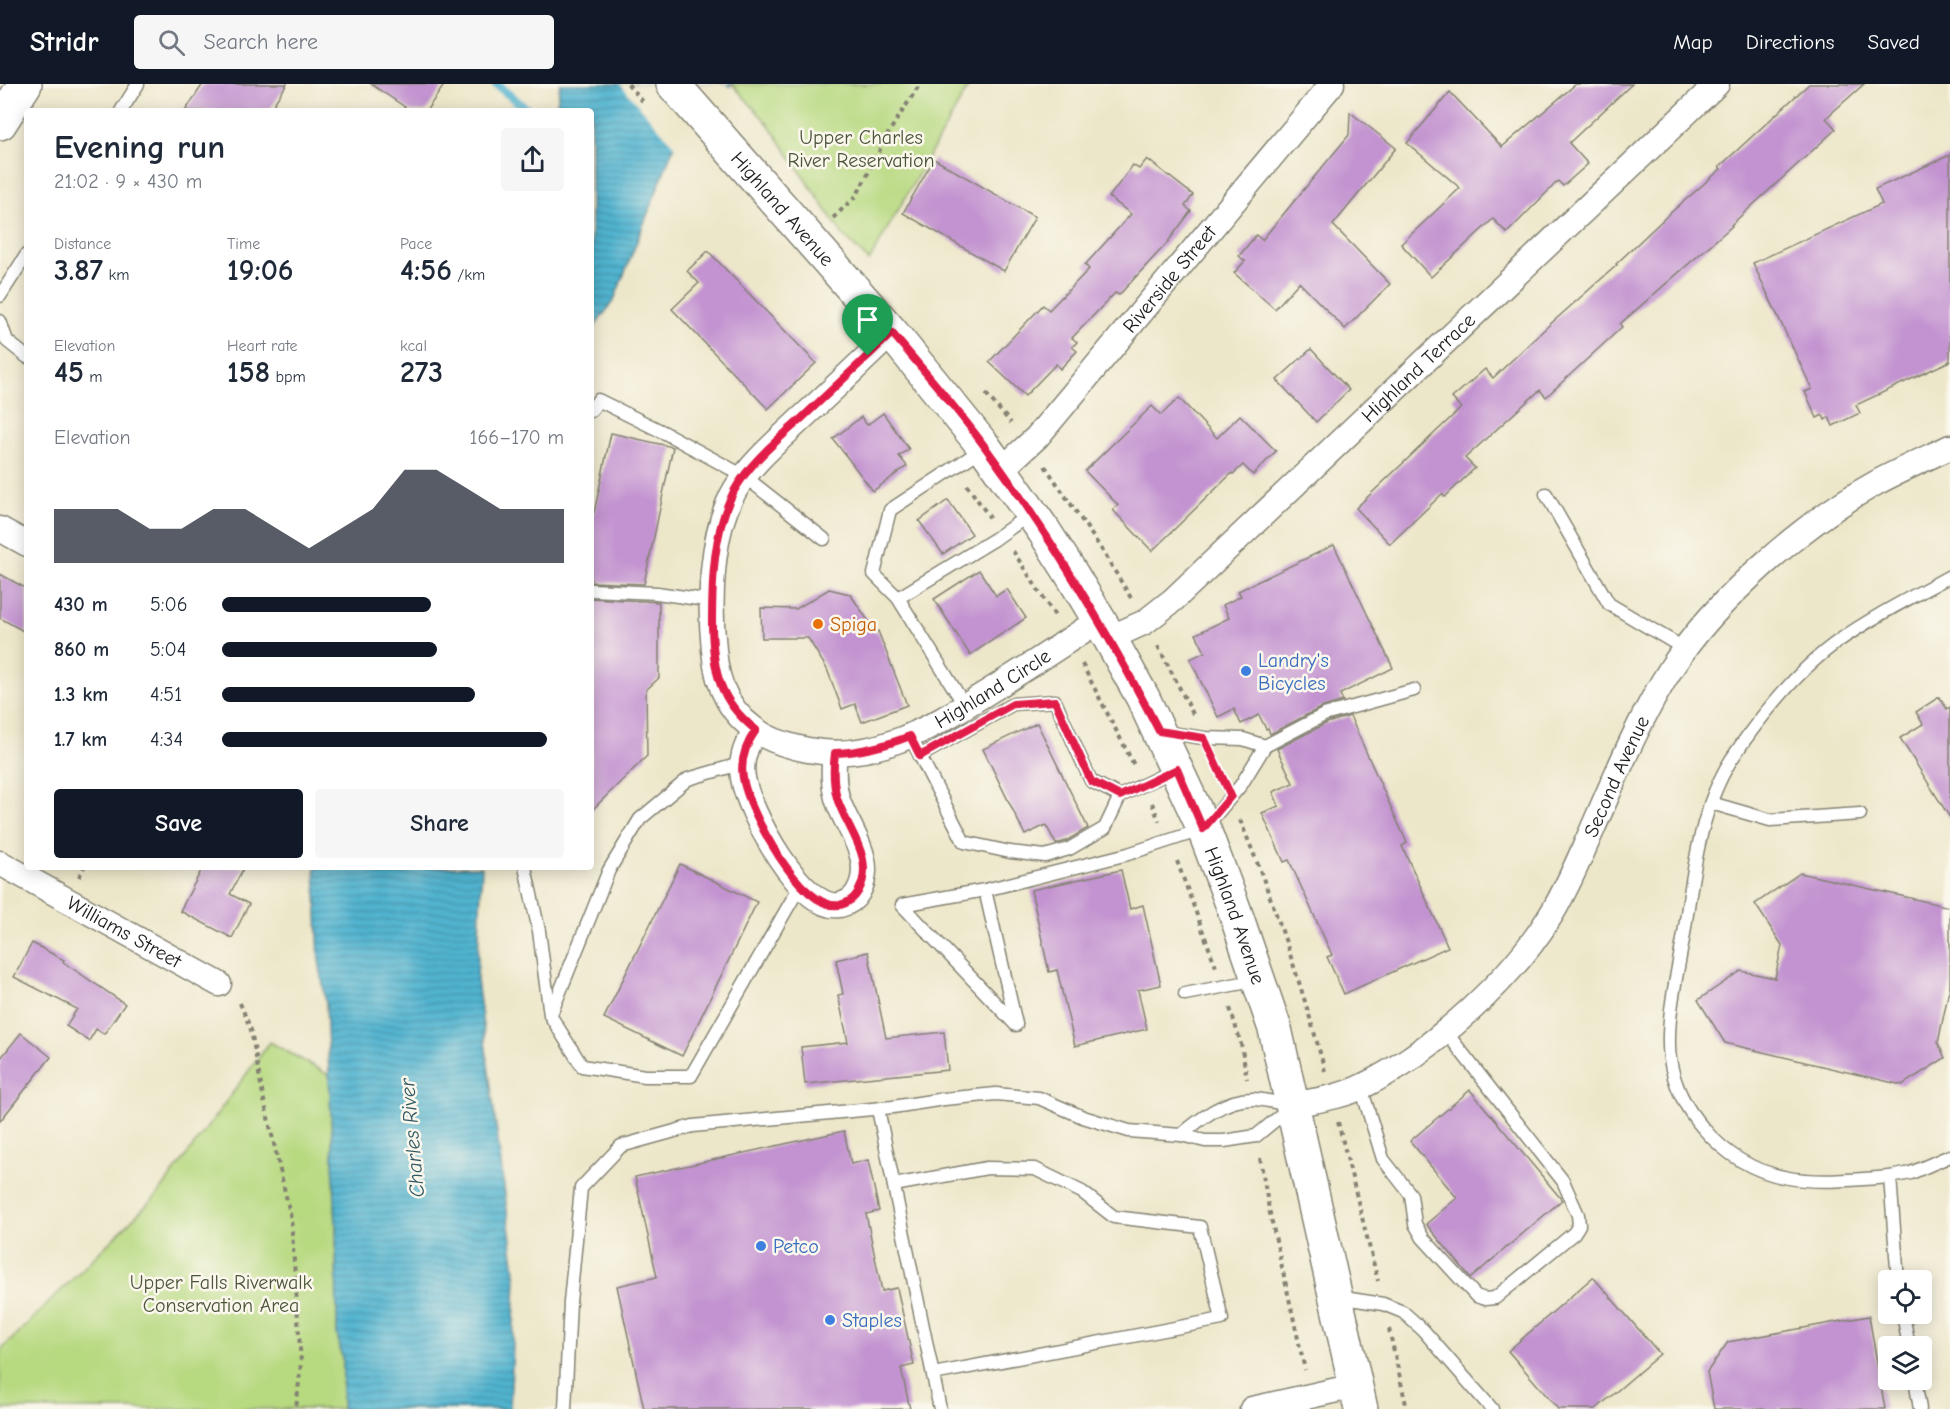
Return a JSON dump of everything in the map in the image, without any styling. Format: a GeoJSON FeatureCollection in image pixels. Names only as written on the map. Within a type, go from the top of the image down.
{"type":"FeatureCollection","features":[{"type":"Feature","properties":{"kind":"main road"},"geometry":{"type":"LineString","coordinates":[[0,123],[25,84]]}},
{"type":"Feature","properties":{"kind":"main road","name":"Highland Avenue"},"geometry":{"type":"LineString","coordinates":[[673,84],[892,333],[993,459],[1031,513],[1104,629],[1159,731],[1203,829],[1234,909],[1275,1029],[1358,1398]]}},
{"type":"Feature","properties":{"kind":"street","name":"Riverside Street"},"geometry":{"type":"LineString","coordinates":[[993,459],[1037,437],[1332,84]]}},
{"type":"Feature","properties":{"kind":"street","name":"Highland Terrace"},"geometry":{"type":"LineString","coordinates":[[1104,629],[1145,622],[1173,600],[1717,84]]}},
{"type":"Feature","properties":{"kind":"street","name":"Highland Circle"},"geometry":{"type":"LineString","coordinates":[[892,333],[771,447],[744,476],[734,492],[722,524],[712,601],[716,670],[729,705],[741,719],[756,730],[772,740],[792,747],[835,753],[915,746],[965,706],[1104,629]]}},
{"type":"Feature","properties":{"kind":"street","name":"Second Avenue"},"geometry":{"type":"LineString","coordinates":[[1293,1105],[1332,1097],[1361,1087],[1399,1065],[1476,1005],[1525,952],[1551,914],[1577,863],[1639,726],[1673,666],[1685,650],[1735,592],[1763,566],[1822,519],[1875,483],[1950,447]]}},
{"type":"Feature","properties":{"kind":"street"},"geometry":{"type":"LineString","coordinates":[[0,529],[24,542]]}},
{"type":"Feature","properties":{"kind":"street"},"geometry":{"type":"LineString","coordinates":[[756,730],[749,741],[743,763],[744,784],[754,811],[776,852],[800,886],[817,900],[836,906],[847,903],[855,897],[863,878],[862,855],[835,788],[833,776],[835,753]]}},
{"type":"Feature","properties":{"kind":"street","name":"Williams Street"},"geometry":{"type":"LineString","coordinates":[[0,863],[219,984]]}},
{"type":"Feature","properties":{"kind":"street"},"geometry":{"type":"LineString","coordinates":[[1252,1409],[1358,1398]]}},
{"type":"Feature","properties":{"kind":"lane"},"geometry":{"type":"LineString","coordinates":[[123,108],[138,84]]}},
{"type":"Feature","properties":{"kind":"lane"},"geometry":{"type":"LineString","coordinates":[[0,296],[24,259]]}},
{"type":"Feature","properties":{"kind":"lane"},"geometry":{"type":"LineString","coordinates":[[0,321],[8,341],[24,354]]}},
{"type":"Feature","properties":{"kind":"lane"},"geometry":{"type":"LineString","coordinates":[[594,406],[598,400],[744,476],[824,539]]}},
{"type":"Feature","properties":{"kind":"lane"},"geometry":{"type":"LineString","coordinates":[[965,706],[898,598],[874,574],[890,510],[955,468],[993,459]]}},
{"type":"Feature","properties":{"kind":"lane"},"geometry":{"type":"LineString","coordinates":[[1546,494],[1609,604],[1685,650]]}},
{"type":"Feature","properties":{"kind":"lane"},"geometry":{"type":"LineString","coordinates":[[898,598],[1002,534],[1031,513]]}},
{"type":"Feature","properties":{"kind":"lane"},"geometry":{"type":"LineString","coordinates":[[1950,576],[1869,621],[1816,658],[1779,699],[1731,761],[1702,828],[1670,1022],[1670,1059],[1680,1094],[1693,1116],[1709,1136],[1734,1158],[1749,1167],[1776,1176],[1806,1181],[1890,1177],[1911,1173],[1950,1156]]}},
{"type":"Feature","properties":{"kind":"lane"},"geometry":{"type":"LineString","coordinates":[[594,590],[657,593],[712,601]]}},
{"type":"Feature","properties":{"kind":"lane"},"geometry":{"type":"LineString","coordinates":[[985,890],[1016,1025],[902,905],[985,890],[1128,854],[1203,829],[1241,785],[1265,746],[1324,715],[1413,690]]}},
{"type":"Feature","properties":{"kind":"lane"},"geometry":{"type":"LineString","coordinates":[[1120,796],[1091,781],[1055,701],[1013,704],[915,746],[964,842],[1010,852],[1044,856],[1069,849],[1104,828],[1120,796],[1177,769]]}},
{"type":"Feature","properties":{"kind":"lane"},"geometry":{"type":"LineString","coordinates":[[1159,731],[1204,738],[1243,739],[1265,746]]}},
{"type":"Feature","properties":{"kind":"lane"},"geometry":{"type":"LineString","coordinates":[[550,1015],[609,870],[640,819],[688,779],[743,763]]}},
{"type":"Feature","properties":{"kind":"lane"},"geometry":{"type":"LineString","coordinates":[[1711,804],[1770,820],[1860,814]]}},
{"type":"Feature","properties":{"kind":"lane"},"geometry":{"type":"LineString","coordinates":[[526,870],[539,932],[550,1015],[582,1066],[645,1076],[691,1076],[800,886]]}},
{"type":"Feature","properties":{"kind":"lane"},"geometry":{"type":"LineString","coordinates":[[1185,994],[1259,980]]}},
{"type":"Feature","properties":{"kind":"lane"},"geometry":{"type":"LineString","coordinates":[[1361,1087],[1383,1159],[1411,1195],[1414,1224],[1422,1238],[1476,1296],[1485,1299],[1495,1298],[1574,1233],[1579,1225],[1578,1215],[1563,1181],[1445,1031]]}},
{"type":"Feature","properties":{"kind":"lane"},"geometry":{"type":"LineString","coordinates":[[565,1409],[570,1302],[581,1188],[621,1146],[693,1126],[878,1109],[996,1094],[1039,1098],[1083,1118],[1129,1131],[1181,1135],[1205,1141],[1224,1141],[1256,1136],[1293,1105]]}},
{"type":"Feature","properties":{"kind":"lane"},"geometry":{"type":"LineString","coordinates":[[1181,1135],[1200,1119],[1231,1103],[1250,1099],[1293,1105]]}},
{"type":"Feature","properties":{"kind":"lane"},"geometry":{"type":"LineString","coordinates":[[878,1109],[940,1409]]}},
{"type":"Feature","properties":{"kind":"lane"},"geometry":{"type":"LineString","coordinates":[[894,1185],[987,1168],[1035,1169],[1082,1192],[1114,1217],[1200,1227],[1222,1319],[933,1374]]}},
{"type":"Feature","properties":{"kind":"lane"},"geometry":{"type":"LineString","coordinates":[[1890,1177],[1897,1270]]}},
{"type":"Feature","properties":{"kind":"lane"},"geometry":{"type":"LineString","coordinates":[[1335,1297],[1383,1304],[1403,1312],[1423,1330],[1492,1409]]}},
{"type":"Feature","properties":{"kind":"lane"},"geometry":{"type":"LineString","coordinates":[[1917,1390],[1920,1409]]}},
{"type":"Feature","properties":{"kind":"path"},"geometry":{"type":"LineString","coordinates":[[834,217],[857,195],[889,132],[920,84]]}},
{"type":"Feature","properties":{"kind":"path"},"geometry":{"type":"LineString","coordinates":[[955,468],[1002,534],[1046,602]]}},
{"type":"Feature","properties":{"kind":"path"},"geometry":{"type":"LineString","coordinates":[[1057,483],[1124,585]]}},
{"type":"Feature","properties":{"kind":"path","name":"Highland Avenue"},"geometry":{"type":"LineString","coordinates":[[1162,653],[1231,796],[1268,890],[1299,983]]}},
{"type":"Feature","properties":{"kind":"path"},"geometry":{"type":"LineString","coordinates":[[219,984],[238,999],[251,1030],[263,1096],[291,1218],[301,1363],[296,1409]]}},
{"type":"Feature","properties":{"kind":"path"},"geometry":{"type":"LineString","coordinates":[[1273,1230],[1299,1344]]}},
{"type":"Feature","properties":{"kind":"green space","name":"Upper Charles River Reservation"},"geometry":{"type":"Polygon","coordinates":[[[732,84],[970,84],[869,261],[843,235],[769,125],[732,84]]]}},
{"type":"Feature","properties":{"kind":"green space","name":"Upper Falls Riverwalk Conservation Area"},"geometry":{"type":"Polygon","coordinates":[[[270,1042],[329,1075],[336,1225],[337,1334],[343,1362],[342,1409],[0,1409],[0,1351],[158,1194],[270,1042]]]}},
{"type":"Feature","properties":{"kind":"water"},"geometry":{"type":"Polygon","coordinates":[[[560,84],[732,84],[712,101],[673,149],[614,300],[594,328],[594,108],[556,108],[560,84]]]}},
{"type":"Feature","properties":{"kind":"water","name":"Charles River"},"geometry":{"type":"Polygon","coordinates":[[[315,870],[482,870],[477,980],[516,1279],[510,1409],[342,1409],[343,1362],[337,1334],[336,1225],[326,1004],[319,960],[315,870]]]}},
{"type":"Feature","properties":{"kind":"pier"},"geometry":{"type":"Polygon","coordinates":[[[620,84],[726,84],[731,89],[714,103],[677,149],[620,84]]]}},
{"type":"Feature","properties":{"kind":"building"},"geometry":{"type":"Polygon","coordinates":[[[203,84],[287,84],[271,108],[187,108],[203,84]]]}},
{"type":"Feature","properties":{"kind":"building"},"geometry":{"type":"Polygon","coordinates":[[[371,84],[445,84],[428,108],[407,108],[371,84]]]}},
{"type":"Feature","properties":{"kind":"building"},"geometry":{"type":"Polygon","coordinates":[[[1576,84],[1632,84],[1569,143],[1588,164],[1563,186],[1558,181],[1507,233],[1493,219],[1431,277],[1401,244],[1460,188],[1407,143],[1450,92],[1502,147],[1576,84]]]}},
{"type":"Feature","properties":{"kind":"building"},"geometry":{"type":"Polygon","coordinates":[[[1809,84],[1864,84],[1826,118],[1836,129],[1732,226],[1620,324],[1622,327],[1546,397],[1540,390],[1465,458],[1475,468],[1445,497],[1442,494],[1390,544],[1356,508],[1461,408],[1452,398],[1485,369],[1493,378],[1617,265],[1668,215],[1721,169],[1719,167],[1809,84]]]}},
{"type":"Feature","properties":{"kind":"building"},"geometry":{"type":"Polygon","coordinates":[[[1350,112],[1396,148],[1333,225],[1390,284],[1345,329],[1299,282],[1275,309],[1234,273],[1245,261],[1239,256],[1256,235],[1262,240],[1349,135],[1350,112]]]}},
{"type":"Feature","properties":{"kind":"building"},"geometry":{"type":"Polygon","coordinates":[[[1950,155],[1950,361],[1856,405],[1860,413],[1833,426],[1829,417],[1825,420],[1823,415],[1817,418],[1805,392],[1812,389],[1753,263],[1882,204],[1875,189],[1950,155]]]}},
{"type":"Feature","properties":{"kind":"building"},"geometry":{"type":"Polygon","coordinates":[[[934,159],[1035,217],[1004,271],[903,213],[934,159]]]}},
{"type":"Feature","properties":{"kind":"building"},"geometry":{"type":"Polygon","coordinates":[[[1147,159],[1193,195],[1185,206],[1191,211],[1167,243],[1119,295],[1115,293],[1072,338],[1077,342],[1072,347],[1077,351],[1060,369],[1056,364],[1025,396],[989,362],[1043,305],[1049,310],[1089,269],[1085,265],[1131,214],[1109,197],[1133,165],[1139,169],[1147,159]]]}},
{"type":"Feature","properties":{"kind":"building"},"geometry":{"type":"Polygon","coordinates":[[[708,251],[816,363],[768,409],[672,309],[699,283],[687,271],[708,251]]]}},
{"type":"Feature","properties":{"kind":"building"},"geometry":{"type":"Polygon","coordinates":[[[1311,349],[1349,390],[1316,422],[1277,380],[1311,349]]]}},
{"type":"Feature","properties":{"kind":"building"},"geometry":{"type":"Polygon","coordinates":[[[1179,398],[1217,438],[1240,415],[1276,451],[1253,475],[1243,465],[1232,473],[1152,551],[1113,510],[1118,505],[1085,471],[1152,406],[1161,415],[1179,398]]]}},
{"type":"Feature","properties":{"kind":"building"},"geometry":{"type":"Polygon","coordinates":[[[883,413],[909,449],[899,456],[907,466],[873,491],[833,439],[861,417],[867,425],[883,413]]]}},
{"type":"Feature","properties":{"kind":"building"},"geometry":{"type":"Polygon","coordinates":[[[611,433],[673,447],[644,584],[594,582],[594,513],[611,433]]]}},
{"type":"Feature","properties":{"kind":"building"},"geometry":{"type":"Polygon","coordinates":[[[948,500],[972,534],[943,554],[919,521],[948,500]]]}},
{"type":"Feature","properties":{"kind":"building"},"geometry":{"type":"Polygon","coordinates":[[[1334,545],[1393,668],[1340,694],[1343,701],[1320,708],[1270,734],[1259,715],[1241,724],[1234,709],[1218,717],[1190,659],[1205,652],[1196,634],[1229,618],[1223,605],[1241,596],[1238,591],[1334,545]]]}},
{"type":"Feature","properties":{"kind":"building"},"geometry":{"type":"Polygon","coordinates":[[[979,570],[996,596],[1007,589],[1026,618],[970,655],[934,599],[979,570]]]}},
{"type":"Feature","properties":{"kind":"building"},"geometry":{"type":"Polygon","coordinates":[[[0,574],[24,587],[24,631],[0,618],[0,574]]]}},
{"type":"Feature","properties":{"kind":"building"},"geometry":{"type":"Polygon","coordinates":[[[829,589],[850,594],[876,632],[878,631],[907,705],[862,722],[855,704],[842,709],[827,669],[808,638],[762,638],[761,608],[796,609],[829,589]]]}},
{"type":"Feature","properties":{"kind":"building"},"geometry":{"type":"Polygon","coordinates":[[[594,598],[659,602],[659,678],[646,690],[647,756],[594,808],[594,598]]]}},
{"type":"Feature","properties":{"kind":"building"},"geometry":{"type":"Polygon","coordinates":[[[1939,697],[1947,709],[1950,707],[1950,818],[1900,738],[1923,724],[1916,712],[1939,697]]]}},
{"type":"Feature","properties":{"kind":"building"},"geometry":{"type":"Polygon","coordinates":[[[1350,716],[1407,843],[1402,846],[1448,947],[1344,994],[1327,957],[1332,955],[1289,860],[1284,862],[1262,813],[1279,806],[1273,792],[1293,783],[1277,749],[1327,723],[1350,716]]]}},
{"type":"Feature","properties":{"kind":"building"},"geometry":{"type":"Polygon","coordinates":[[[1037,723],[1088,828],[1056,844],[1046,825],[1025,835],[983,749],[1037,723]]]}},
{"type":"Feature","properties":{"kind":"building"},"geometry":{"type":"Polygon","coordinates":[[[680,864],[757,902],[682,1056],[604,1018],[680,864]]]}},
{"type":"Feature","properties":{"kind":"building"},"geometry":{"type":"Polygon","coordinates":[[[201,870],[242,870],[230,894],[249,904],[232,938],[180,911],[201,870]]]}},
{"type":"Feature","properties":{"kind":"building"},"geometry":{"type":"Polygon","coordinates":[[[1121,870],[1130,909],[1143,905],[1161,985],[1138,990],[1147,1029],[1075,1046],[1057,970],[1049,972],[1031,890],[1121,870]]]}},
{"type":"Feature","properties":{"kind":"building"},"geometry":{"type":"Polygon","coordinates":[[[1800,873],[1950,907],[1950,985],[1938,1043],[1945,1058],[1902,1085],[1725,1043],[1698,1000],[1741,971],[1775,978],[1782,945],[1755,904],[1800,873]]]}},
{"type":"Feature","properties":{"kind":"building"},"geometry":{"type":"Polygon","coordinates":[[[32,943],[64,960],[63,962],[125,1004],[104,1034],[96,1029],[89,1041],[66,1026],[77,1009],[14,977],[32,943]]]}},
{"type":"Feature","properties":{"kind":"building"},"geometry":{"type":"Polygon","coordinates":[[[868,952],[886,1038],[944,1032],[948,1070],[805,1084],[801,1047],[848,1042],[838,995],[843,994],[836,960],[868,952]]]}},
{"type":"Feature","properties":{"kind":"building"},"geometry":{"type":"Polygon","coordinates":[[[21,1033],[51,1057],[0,1121],[0,1059],[21,1033]]]}},
{"type":"Feature","properties":{"kind":"building"},"geometry":{"type":"Polygon","coordinates":[[[1470,1090],[1562,1200],[1471,1278],[1426,1224],[1457,1198],[1410,1141],[1470,1090]]]}},
{"type":"Feature","properties":{"kind":"building","name":"Petco"},"geometry":{"type":"Polygon","coordinates":[[[844,1131],[851,1164],[868,1160],[879,1211],[866,1214],[882,1291],[897,1288],[914,1365],[901,1368],[910,1409],[644,1409],[617,1286],[657,1277],[635,1177],[844,1131]]]}},
{"type":"Feature","properties":{"kind":"building"},"geometry":{"type":"Polygon","coordinates":[[[1593,1277],[1660,1354],[1596,1409],[1558,1409],[1508,1351],[1593,1277]]]}},
{"type":"Feature","properties":{"kind":"building"},"geometry":{"type":"Polygon","coordinates":[[[1869,1316],[1878,1368],[1878,1390],[1882,1390],[1885,1409],[1714,1409],[1707,1372],[1728,1342],[1869,1316]]]}},
{"type":"Feature","properties":{"kind":"waterway"},"geometry":{"type":"LineString","coordinates":[[496,84],[525,108]]}},
{"type":"Feature","properties":{"kind":"place","name":"Spiga"},"geometry":{"type":"Point","coordinates":[818,624]}},
{"type":"Feature","properties":{"kind":"place","name":"Landry's Bicycles"},"geometry":{"type":"Point","coordinates":[1246,671]}},
{"type":"Feature","properties":{"kind":"place","name":"Petco"},"geometry":{"type":"Point","coordinates":[761,1246]}},
{"type":"Feature","properties":{"kind":"place","name":"Staples"},"geometry":{"type":"Point","coordinates":[830,1320]}},
{"type":"Feature","properties":{"kind":"route"},"geometry":{"type":"LineString","coordinates":[[892,333],[986,448],[1044,531],[1108,635],[1159,731],[1204,738],[1231,796],[1203,829],[1177,769],[1120,796],[1091,781],[1055,701],[1013,704],[920,756],[910,736],[876,748],[835,753],[833,776],[838,800],[862,855],[864,866],[860,889],[847,903],[836,906],[827,904],[817,900],[800,886],[789,871],[754,811],[742,777],[745,752],[756,730],[741,719],[729,705],[716,670],[712,601],[718,541],[727,507],[744,476],[771,447],[868,356],[892,333]]}}]}
